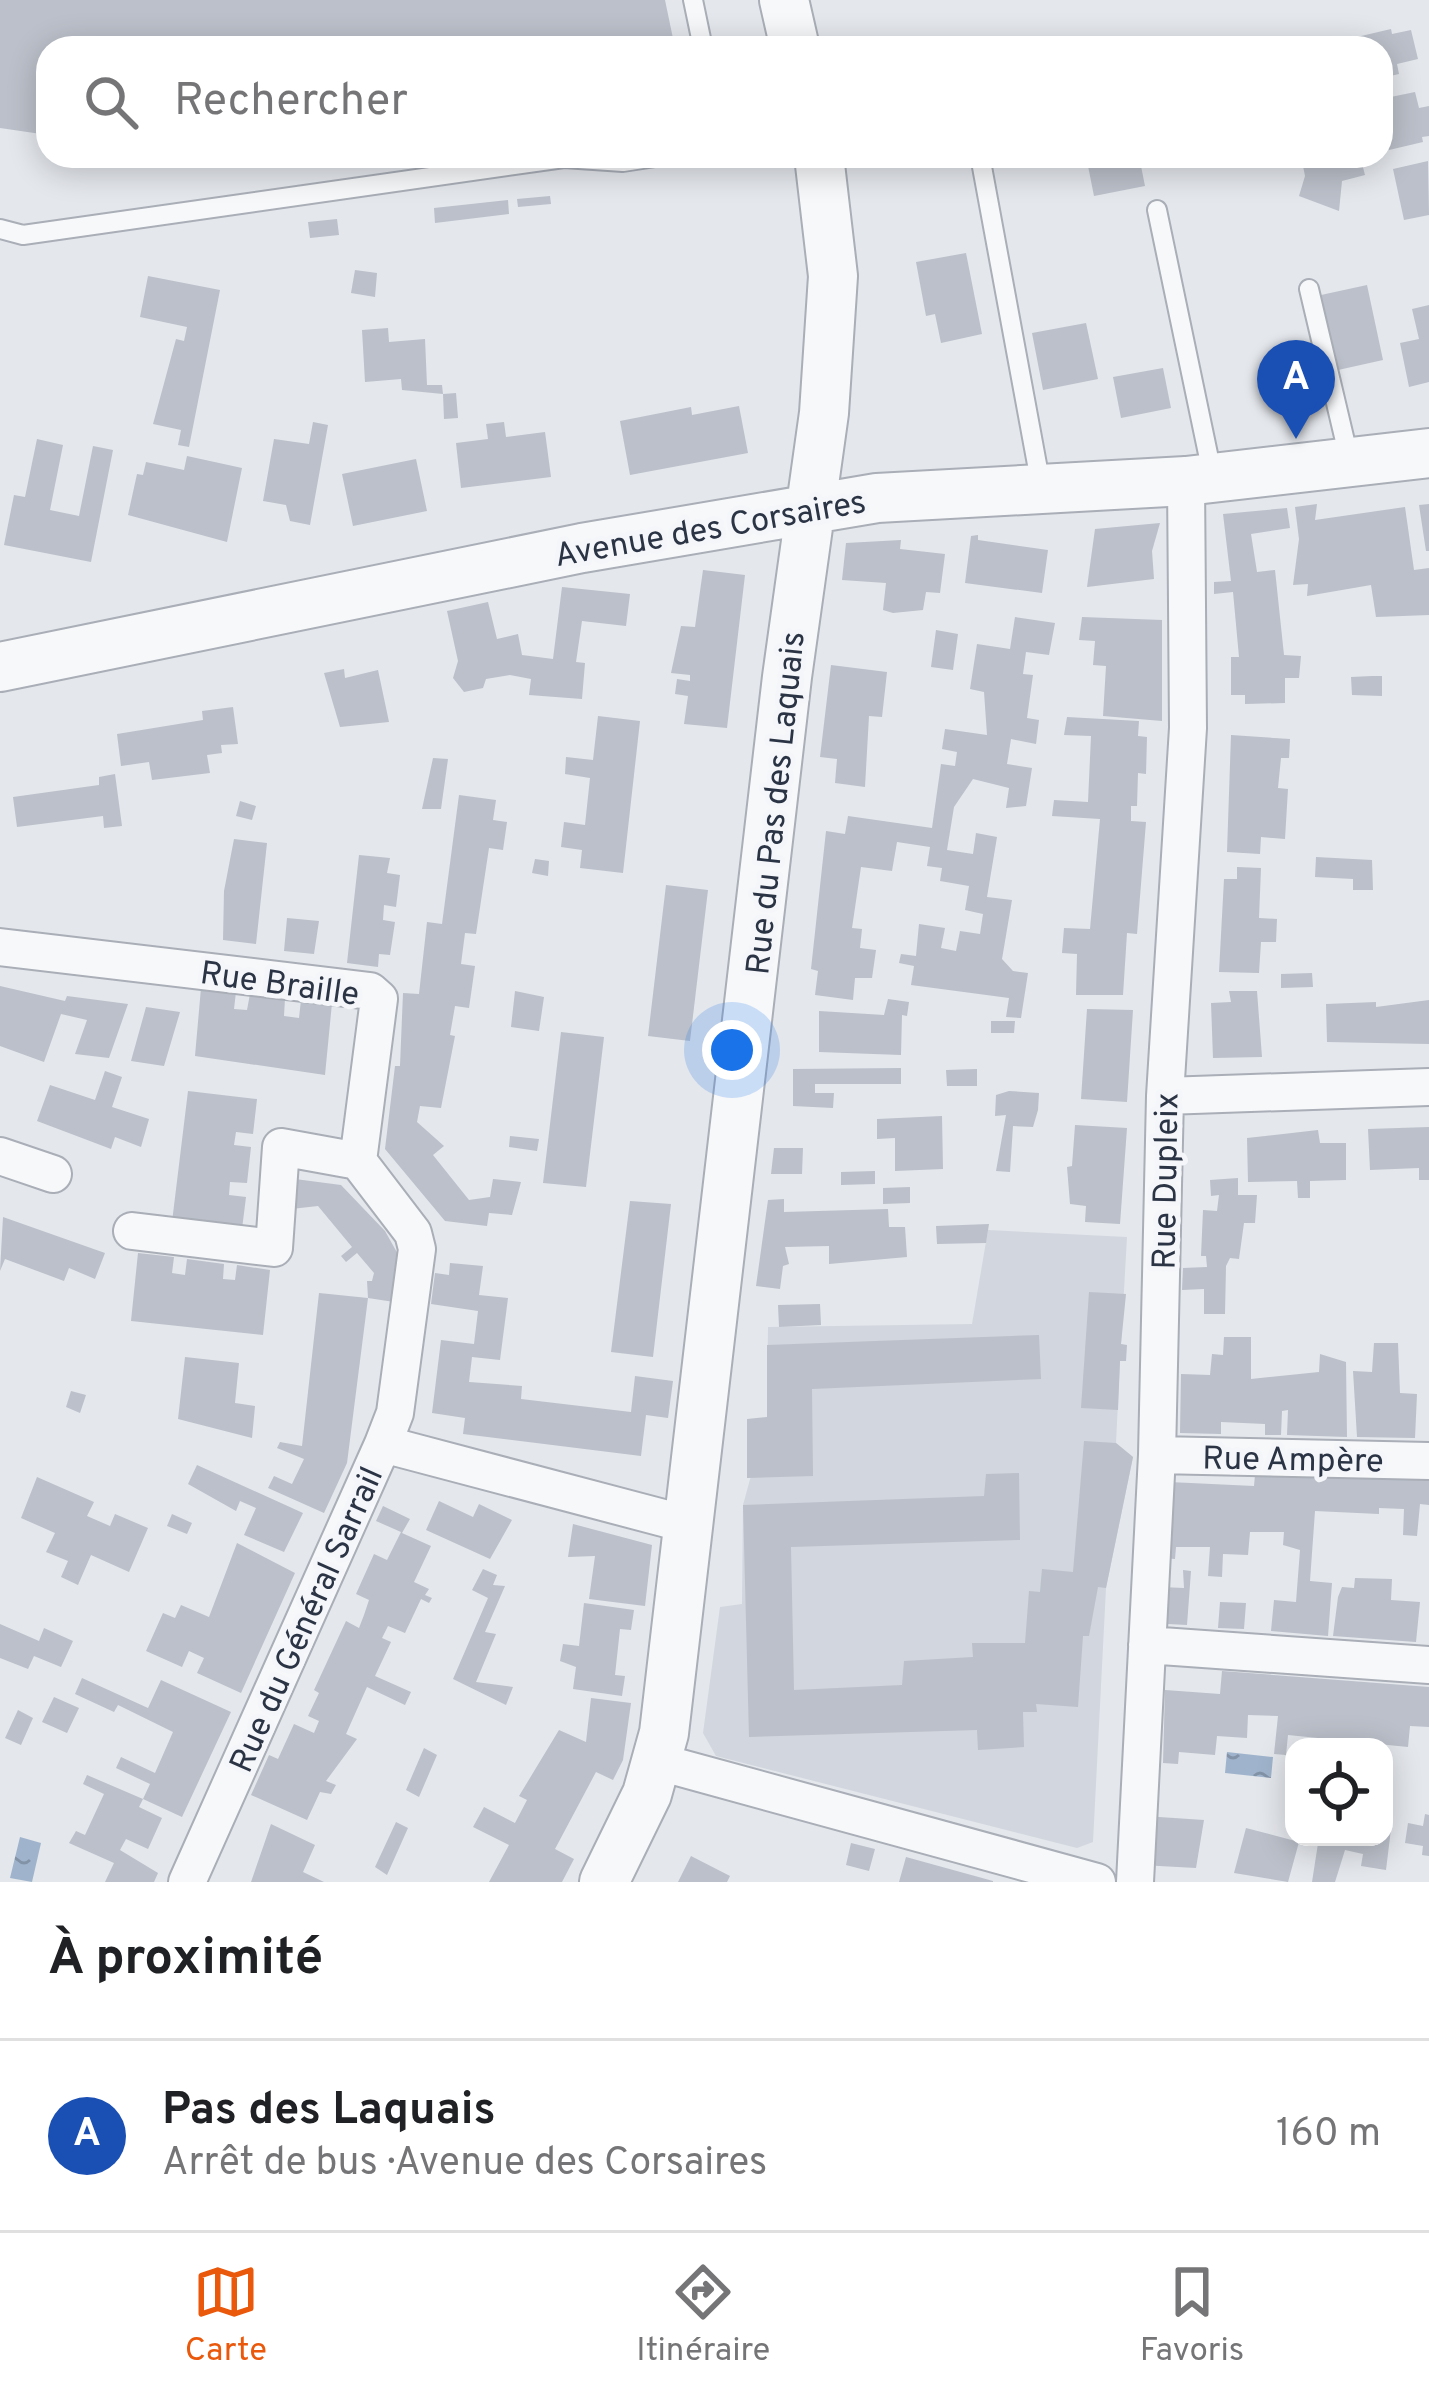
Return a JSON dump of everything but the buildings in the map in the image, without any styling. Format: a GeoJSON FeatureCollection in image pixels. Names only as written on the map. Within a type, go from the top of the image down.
{"type":"FeatureCollection","features":[{"type":"Feature","properties":{"kind":"street"},"geometry":{"type":"LineString","coordinates":[[784,0],[792,36]]}},
{"type":"Feature","properties":{"kind":"street","name":"Rue du Pas des Laquais"},"geometry":{"type":"LineString","coordinates":[[604,1882],[659,1762],[812,510],[833,276],[820,168]]}},
{"type":"Feature","properties":{"kind":"street","name":"Avenue des Corsaires"},"geometry":{"type":"LineString","coordinates":[[0,667],[582,548],[877,499],[1199,479],[1429,453]]}},
{"type":"Feature","properties":{"kind":"street","name":"Rue Dupleix"},"geometry":{"type":"LineString","coordinates":[[1135,1882],[1157,1455],[1165,1096],[1199,479]]}},
{"type":"Feature","properties":{"kind":"street","name":"Rue Braille"},"geometry":{"type":"LineString","coordinates":[[0,946],[370,991],[379,999],[358,1161]]}},
{"type":"Feature","properties":{"kind":"street"},"geometry":{"type":"LineString","coordinates":[[1165,1096],[1429,1088]]}},
{"type":"Feature","properties":{"kind":"street"},"geometry":{"type":"LineString","coordinates":[[132,1231],[274,1248],[281,1147],[358,1161],[413,1233],[417,1249],[394,1414],[383,1444]]}},
{"type":"Feature","properties":{"kind":"street"},"geometry":{"type":"LineString","coordinates":[[0,1156],[53,1174]]}},
{"type":"Feature","properties":{"kind":"street","name":"Rue du Général Sarrail"},"geometry":{"type":"LineString","coordinates":[[187,1882],[383,1444],[686,1524]]}},
{"type":"Feature","properties":{"kind":"street","name":"Rue Ampère"},"geometry":{"type":"LineString","coordinates":[[1157,1455],[1429,1461]]}},
{"type":"Feature","properties":{"kind":"street"},"geometry":{"type":"LineString","coordinates":[[1148,1645],[1429,1665]]}},
{"type":"Feature","properties":{"kind":"street"},"geometry":{"type":"LineString","coordinates":[[659,1762],[1097,1882]]}},
{"type":"Feature","properties":{"kind":"lane"},"geometry":{"type":"LineString","coordinates":[[693,0],[700,36]]}},
{"type":"Feature","properties":{"kind":"lane"},"geometry":{"type":"LineString","coordinates":[[0,229],[22,235],[494,168]]}},
{"type":"Feature","properties":{"kind":"lane"},"geometry":{"type":"LineString","coordinates":[[982,168],[1041,486]]}},
{"type":"Feature","properties":{"kind":"lane"},"geometry":{"type":"LineString","coordinates":[[1157,210],[1199,479]]}},
{"type":"Feature","properties":{"kind":"lane"},"geometry":{"type":"LineString","coordinates":[[1309,289],[1351,463]]}},
{"type":"Feature","properties":{"kind":"shaded area"},"geometry":{"type":"Polygon","coordinates":[[[988,1230],[1127,1237],[1121,1344],[1126,1353],[1120,1361],[1116,1443],[1133,1457],[1106,1588],[1093,1842],[1077,1848],[716,1756],[703,1733],[720,1607],[742,1604],[743,1505],[767,1417],[768,1327],[972,1324],[988,1230]]]}},
{"type":"Feature","properties":{"kind":"water"},"geometry":{"type":"Polygon","coordinates":[[[1227,1752],[1273,1757],[1271,1778],[1225,1773],[1227,1752]]]}},
{"type":"Feature","properties":{"kind":"water"},"geometry":{"type":"Polygon","coordinates":[[[20,1837],[41,1843],[32,1882],[10,1878],[20,1837]]]}},
{"type":"Feature","properties":{"kind":"place","name":"Pas des Laquais"},"geometry":{"type":"Point","coordinates":[1296,439]}}]}
